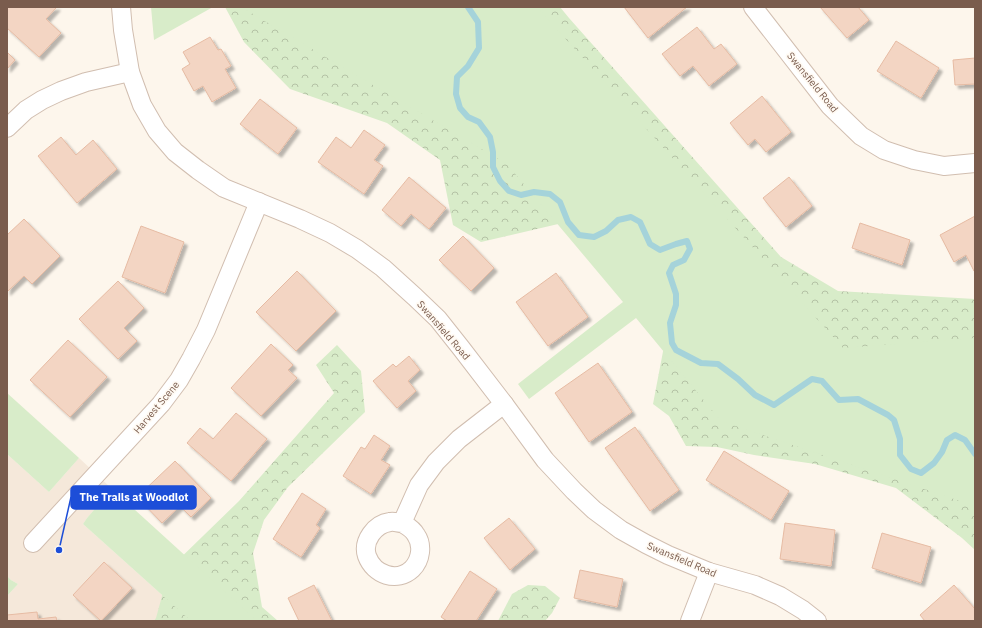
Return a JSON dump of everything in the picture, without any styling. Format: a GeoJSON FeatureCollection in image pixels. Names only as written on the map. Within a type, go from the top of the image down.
{"type":"FeatureCollection","features":[{"type":"Feature","properties":{"kind":"street","name":"Swansfield Road"},"geometry":{"type":"LineString","coordinates":[[122,7],[123,30],[130,72],[142,105],[157,131],[175,152],[224,188],[330,233],[357,249],[383,268],[438,319],[545,460],[594,510],[621,530],[646,544],[709,572],[755,585],[780,596],[803,610],[817,621]]}},
{"type":"Feature","properties":{"kind":"street","name":"Swansfield Road"},"geometry":{"type":"LineString","coordinates":[[753,7],[830,106],[861,136],[884,150],[914,160],[944,166],[975,163]]}},
{"type":"Feature","properties":{"kind":"street"},"geometry":{"type":"LineString","coordinates":[[7,128],[26,110],[42,100],[86,82],[130,72]]}},
{"type":"Feature","properties":{"kind":"street","name":"Harvest Scene"},"geometry":{"type":"LineString","coordinates":[[33,543],[161,404],[179,380],[206,330],[259,202]]}},
{"type":"Feature","properties":{"kind":"street"},"geometry":{"type":"LineString","coordinates":[[402,523],[419,485],[436,462],[459,439],[504,404]]}},
{"type":"Feature","properties":{"kind":"street"},"geometry":{"type":"LineString","coordinates":[[690,621],[709,572]]}},
{"type":"Feature","properties":{"kind":"shaded area"},"geometry":{"type":"Polygon","coordinates":[[[7,454],[49,492],[79,458],[112,489],[83,524],[191,621],[7,621],[7,596],[18,584],[7,576],[7,454]]]}},
{"type":"Feature","properties":{"kind":"green space"},"geometry":{"type":"Polygon","coordinates":[[[151,7],[213,7],[154,40],[151,7]]]}},
{"type":"Feature","properties":{"kind":"green space"},"geometry":{"type":"Polygon","coordinates":[[[225,7],[560,7],[781,257],[838,291],[975,299],[975,550],[962,538],[896,488],[815,464],[754,455],[717,447],[686,446],[669,416],[653,404],[665,341],[571,221],[481,242],[453,225],[440,160],[387,123],[290,89],[244,42],[225,7]]]}},
{"type":"Feature","properties":{"kind":"green space"},"geometry":{"type":"Polygon","coordinates":[[[241,7],[537,7],[843,348],[975,338],[975,506],[721,421],[636,318],[529,399],[518,384],[623,302],[507,164],[241,7]]]}},
{"type":"Feature","properties":{"kind":"green space"},"geometry":{"type":"Polygon","coordinates":[[[337,345],[361,371],[365,412],[288,487],[264,520],[253,553],[262,607],[278,621],[154,621],[168,570],[239,501],[334,393],[316,365],[337,345]]]}},
{"type":"Feature","properties":{"kind":"green space"},"geometry":{"type":"Polygon","coordinates":[[[7,393],[79,458],[49,492],[7,454],[7,393]]]}},
{"type":"Feature","properties":{"kind":"green space"},"geometry":{"type":"Polygon","coordinates":[[[112,489],[257,621],[191,621],[83,524],[112,489]]]}},
{"type":"Feature","properties":{"kind":"green space"},"geometry":{"type":"Polygon","coordinates":[[[7,576],[18,584],[7,596],[7,576]]]}},
{"type":"Feature","properties":{"kind":"green space"},"geometry":{"type":"Polygon","coordinates":[[[528,585],[545,586],[560,598],[552,613],[545,621],[498,621],[512,594],[528,585]]]}},
{"type":"Feature","properties":{"kind":"building"},"geometry":{"type":"Polygon","coordinates":[[[9,7],[57,7],[46,19],[61,33],[39,57],[7,28],[7,9],[9,7]]]}},
{"type":"Feature","properties":{"kind":"building"},"geometry":{"type":"Polygon","coordinates":[[[624,7],[687,7],[648,38],[624,7]]]}},
{"type":"Feature","properties":{"kind":"building"},"geometry":{"type":"Polygon","coordinates":[[[820,7],[858,7],[869,20],[847,38],[820,7]]]}},
{"type":"Feature","properties":{"kind":"building"},"geometry":{"type":"Polygon","coordinates":[[[697,27],[714,49],[721,44],[737,64],[709,86],[693,66],[680,76],[662,54],[697,27]]]}},
{"type":"Feature","properties":{"kind":"building"},"geometry":{"type":"Polygon","coordinates":[[[210,37],[218,50],[221,49],[231,66],[225,69],[236,88],[212,102],[203,86],[194,91],[182,69],[190,64],[183,52],[210,37]]]}},
{"type":"Feature","properties":{"kind":"building"},"geometry":{"type":"Polygon","coordinates":[[[896,41],[939,68],[921,98],[877,71],[896,41]]]}},
{"type":"Feature","properties":{"kind":"building"},"geometry":{"type":"Polygon","coordinates":[[[7,52],[15,60],[7,69],[7,52]]]}},
{"type":"Feature","properties":{"kind":"building"},"geometry":{"type":"Polygon","coordinates":[[[975,58],[975,84],[955,85],[953,60],[975,58]]]}},
{"type":"Feature","properties":{"kind":"building"},"geometry":{"type":"Polygon","coordinates":[[[762,96],[791,132],[766,152],[755,139],[748,145],[730,123],[762,96]]]}},
{"type":"Feature","properties":{"kind":"building"},"geometry":{"type":"Polygon","coordinates":[[[260,99],[297,128],[278,154],[240,124],[260,99]]]}},
{"type":"Feature","properties":{"kind":"building"},"geometry":{"type":"Polygon","coordinates":[[[364,130],[385,145],[374,160],[383,166],[364,194],[318,162],[336,137],[351,148],[364,130]]]}},
{"type":"Feature","properties":{"kind":"building"},"geometry":{"type":"Polygon","coordinates":[[[61,137],[76,155],[93,140],[117,169],[77,203],[38,156],[61,137]]]}},
{"type":"Feature","properties":{"kind":"building"},"geometry":{"type":"Polygon","coordinates":[[[409,177],[446,208],[429,229],[411,214],[401,226],[382,210],[409,177]]]}},
{"type":"Feature","properties":{"kind":"building"},"geometry":{"type":"Polygon","coordinates":[[[789,177],[812,206],[786,227],[763,198],[789,177]]]}},
{"type":"Feature","properties":{"kind":"building"},"geometry":{"type":"Polygon","coordinates":[[[975,216],[974,271],[966,255],[954,262],[940,235],[975,216]]]}},
{"type":"Feature","properties":{"kind":"building"},"geometry":{"type":"Polygon","coordinates":[[[24,219],[60,256],[32,284],[24,276],[7,292],[7,235],[24,219]]]}},
{"type":"Feature","properties":{"kind":"building"},"geometry":{"type":"Polygon","coordinates":[[[860,223],[910,240],[902,265],[852,248],[860,223]]]}},
{"type":"Feature","properties":{"kind":"building"},"geometry":{"type":"Polygon","coordinates":[[[141,226],[184,242],[165,293],[122,277],[141,226]]]}},
{"type":"Feature","properties":{"kind":"building"},"geometry":{"type":"Polygon","coordinates":[[[463,236],[494,268],[471,291],[439,260],[463,236]]]}},
{"type":"Feature","properties":{"kind":"building"},"geometry":{"type":"Polygon","coordinates":[[[297,271],[336,311],[296,351],[256,312],[297,271]]]}},
{"type":"Feature","properties":{"kind":"building"},"geometry":{"type":"Polygon","coordinates":[[[556,273],[588,317],[548,346],[516,302],[556,273]]]}},
{"type":"Feature","properties":{"kind":"building"},"geometry":{"type":"Polygon","coordinates":[[[118,281],[144,308],[124,328],[137,341],[118,359],[79,319],[118,281]]]}},
{"type":"Feature","properties":{"kind":"building"},"geometry":{"type":"Polygon","coordinates":[[[68,340],[107,377],[70,417],[30,380],[68,340]]]}},
{"type":"Feature","properties":{"kind":"building"},"geometry":{"type":"Polygon","coordinates":[[[271,344],[293,365],[288,370],[297,378],[261,416],[231,388],[271,344]]]}},
{"type":"Feature","properties":{"kind":"building"},"geometry":{"type":"Polygon","coordinates":[[[409,356],[420,370],[408,381],[416,391],[397,408],[373,381],[393,364],[396,367],[409,356]]]}},
{"type":"Feature","properties":{"kind":"building"},"geometry":{"type":"Polygon","coordinates":[[[598,363],[632,412],[589,442],[555,393],[598,363]]]}},
{"type":"Feature","properties":{"kind":"building"},"geometry":{"type":"Polygon","coordinates":[[[236,413],[267,439],[231,481],[187,443],[200,428],[213,439],[236,413]]]}},
{"type":"Feature","properties":{"kind":"building"},"geometry":{"type":"Polygon","coordinates":[[[635,427],[679,490],[650,511],[605,448],[635,427]]]}},
{"type":"Feature","properties":{"kind":"building"},"geometry":{"type":"Polygon","coordinates":[[[374,435],[390,446],[381,460],[390,465],[371,494],[343,476],[361,447],[365,449],[374,435]]]}},
{"type":"Feature","properties":{"kind":"building"},"geometry":{"type":"Polygon","coordinates":[[[724,451],[789,491],[771,520],[706,480],[724,451]]]}},
{"type":"Feature","properties":{"kind":"building"},"geometry":{"type":"Polygon","coordinates":[[[175,461],[211,498],[191,517],[180,506],[162,523],[137,497],[175,461]]]}},
{"type":"Feature","properties":{"kind":"building"},"geometry":{"type":"Polygon","coordinates":[[[302,493],[326,509],[316,525],[320,528],[301,557],[273,539],[302,493]]]}},
{"type":"Feature","properties":{"kind":"building"},"geometry":{"type":"Polygon","coordinates":[[[509,518],[535,549],[510,570],[484,538],[509,518]]]}},
{"type":"Feature","properties":{"kind":"building"},"geometry":{"type":"Polygon","coordinates":[[[785,523],[835,530],[831,566],[780,559],[785,523]]]}},
{"type":"Feature","properties":{"kind":"building"},"geometry":{"type":"Polygon","coordinates":[[[882,533],[931,547],[921,583],[872,568],[882,533]]]}},
{"type":"Feature","properties":{"kind":"building"},"geometry":{"type":"Polygon","coordinates":[[[104,562],[132,588],[101,621],[73,595],[104,562]]]}},
{"type":"Feature","properties":{"kind":"building"},"geometry":{"type":"Polygon","coordinates":[[[580,570],[623,579],[617,607],[574,598],[580,570]]]}},
{"type":"Feature","properties":{"kind":"building"},"geometry":{"type":"Polygon","coordinates":[[[470,571],[497,589],[476,621],[447,621],[441,617],[470,571]]]}},
{"type":"Feature","properties":{"kind":"building"},"geometry":{"type":"Polygon","coordinates":[[[314,585],[332,621],[299,621],[288,598],[314,585]]]}},
{"type":"Feature","properties":{"kind":"building"},"geometry":{"type":"Polygon","coordinates":[[[954,585],[975,609],[975,621],[925,621],[920,615],[954,585]]]}},
{"type":"Feature","properties":{"kind":"building"},"geometry":{"type":"Polygon","coordinates":[[[37,612],[38,619],[56,617],[57,621],[7,621],[7,615],[37,612]]]}},
{"type":"Feature","properties":{"kind":"waterway"},"geometry":{"type":"LineString","coordinates":[[468,7],[478,22],[479,48],[468,66],[457,77],[456,94],[460,108],[468,117],[479,122],[490,137],[493,152],[493,167],[500,181],[509,191],[521,195],[534,192],[550,194],[560,202],[568,222],[579,235],[594,237],[606,231],[618,220],[631,217],[640,222],[650,244],[660,250],[687,241],[690,249],[684,260],[673,265],[669,273],[676,294],[676,305],[670,323],[672,343],[676,350],[701,363],[718,364],[738,379],[755,395],[774,405],[812,379],[822,381],[839,400],[858,399],[888,415],[894,420],[900,439],[900,455],[911,469],[921,473],[934,463],[942,452],[947,440],[955,435],[965,440],[975,454]]}},
{"type":"Feature","properties":{"kind":"place","name":"The Trails at Woodlot"},"geometry":{"type":"Point","coordinates":[59,550]}}]}
